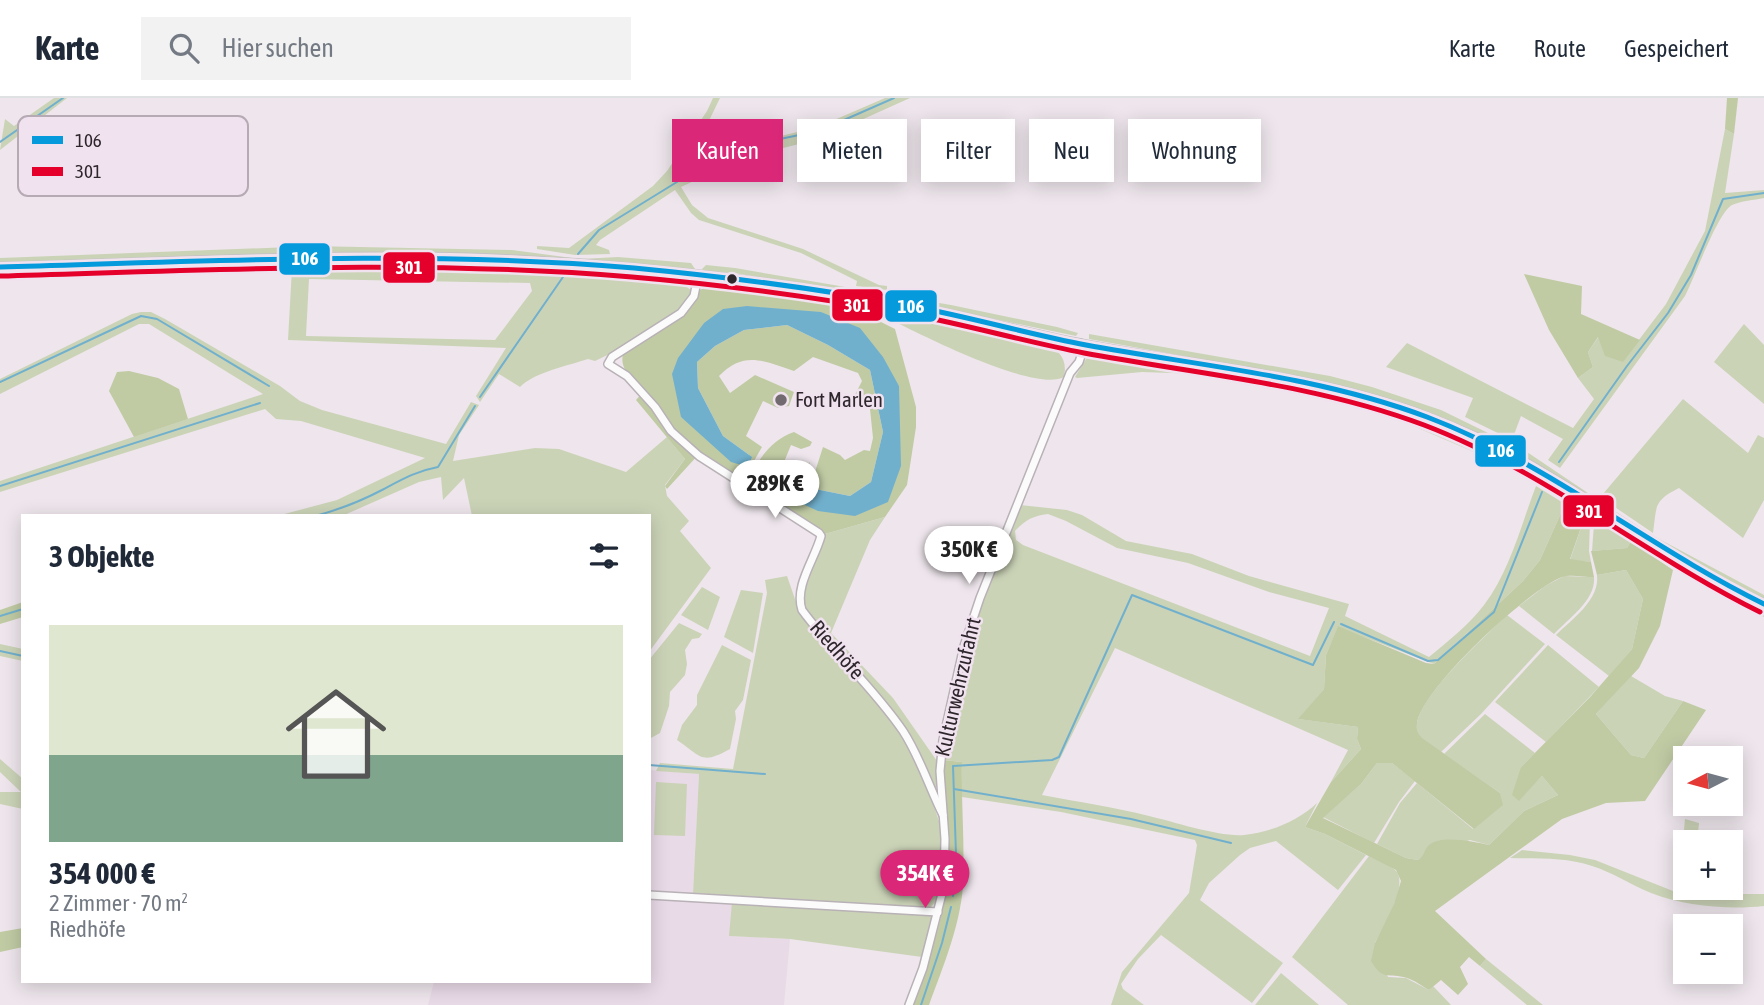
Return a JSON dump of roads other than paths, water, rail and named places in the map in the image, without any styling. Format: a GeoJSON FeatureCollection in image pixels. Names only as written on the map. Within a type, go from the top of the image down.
{"type":"FeatureCollection","features":[{"type":"Feature","properties":{"kind":"main road"},"geometry":{"type":"LineString","coordinates":[[0,267],[299,257],[417,258],[561,264],[827,292],[915,307],[1080,343],[1293,380],[1402,408],[1498,448],[1541,471],[1711,578],[1764,604]]}},
{"type":"Feature","properties":{"kind":"street","name":"Riedhöfe"},"geometry":{"type":"LineString","coordinates":[[697,280],[694,296],[681,313],[612,357],[608,364],[627,376],[655,407],[671,431],[699,456],[819,533],[821,536],[817,550],[800,595],[802,610],[904,733],[943,814]]}},
{"type":"Feature","properties":{"kind":"street","name":"Kulturwehrzufahrt"},"geometry":{"type":"LineString","coordinates":[[908,1005],[923,968],[938,912],[945,870],[940,771],[943,740],[964,646],[979,598],[1070,373],[1079,362],[1083,350],[1080,343]]}},
{"type":"Feature","properties":{"kind":"street"},"geometry":{"type":"LineString","coordinates":[[651,895],[938,912]]}},
{"type":"Feature","properties":{"kind":"water"},"geometry":{"type":"Polygon","coordinates":[[[747,306],[821,312],[860,328],[883,357],[899,386],[901,466],[888,502],[855,516],[818,511],[794,500],[760,473],[764,461],[815,489],[850,496],[871,482],[883,432],[870,370],[787,325],[744,330],[715,346],[697,362],[698,388],[723,436],[752,457],[748,467],[731,462],[681,417],[672,374],[678,358],[704,323],[723,309],[747,306]]]}},
{"type":"Feature","properties":{"kind":"waterway"},"geometry":{"type":"LineString","coordinates":[[37,116],[63,98]]}},
{"type":"Feature","properties":{"kind":"waterway"},"geometry":{"type":"LineString","coordinates":[[578,254],[599,230],[698,169],[756,144],[804,134],[894,98]]}},
{"type":"Feature","properties":{"kind":"waterway"},"geometry":{"type":"LineString","coordinates":[[0,142],[18,129]]}},
{"type":"Feature","properties":{"kind":"waterway"},"geometry":{"type":"LineString","coordinates":[[1559,462],[1668,313],[1691,275],[1723,199],[1764,193]]}},
{"type":"Feature","properties":{"kind":"waterway"},"geometry":{"type":"LineString","coordinates":[[480,397],[563,277]]}},
{"type":"Feature","properties":{"kind":"waterway"},"geometry":{"type":"LineString","coordinates":[[0,382],[141,316],[157,319],[269,386]]}},
{"type":"Feature","properties":{"kind":"waterway"},"geometry":{"type":"LineString","coordinates":[[0,486],[260,403]]}},
{"type":"Feature","properties":{"kind":"waterway"},"geometry":{"type":"LineString","coordinates":[[321,514],[349,505],[409,476],[438,467],[475,406]]}},
{"type":"Feature","properties":{"kind":"waterway"},"geometry":{"type":"LineString","coordinates":[[1341,624],[1428,661],[1438,660],[1494,612],[1542,492]]}},
{"type":"Feature","properties":{"kind":"waterway"},"geometry":{"type":"LineString","coordinates":[[953,896],[956,854],[953,766],[1052,760],[1059,757],[1132,595],[1313,665],[1334,622]]}},
{"type":"Feature","properties":{"kind":"waterway"},"geometry":{"type":"LineString","coordinates":[[0,616],[21,610]]}},
{"type":"Feature","properties":{"kind":"waterway"},"geometry":{"type":"LineString","coordinates":[[0,651],[21,656]]}},
{"type":"Feature","properties":{"kind":"waterway"},"geometry":{"type":"LineString","coordinates":[[651,765],[765,774]]}},
{"type":"Feature","properties":{"kind":"waterway"},"geometry":{"type":"LineString","coordinates":[[954,789],[1131,819],[1231,843]]}},
{"type":"Feature","properties":{"kind":"waterway"},"geometry":{"type":"LineString","coordinates":[[921,1005],[951,907]]}},
{"type":"Feature","properties":{"kind":"place","name":"Fort Marlen"},"geometry":{"type":"Point","coordinates":[781,400]}}]}
